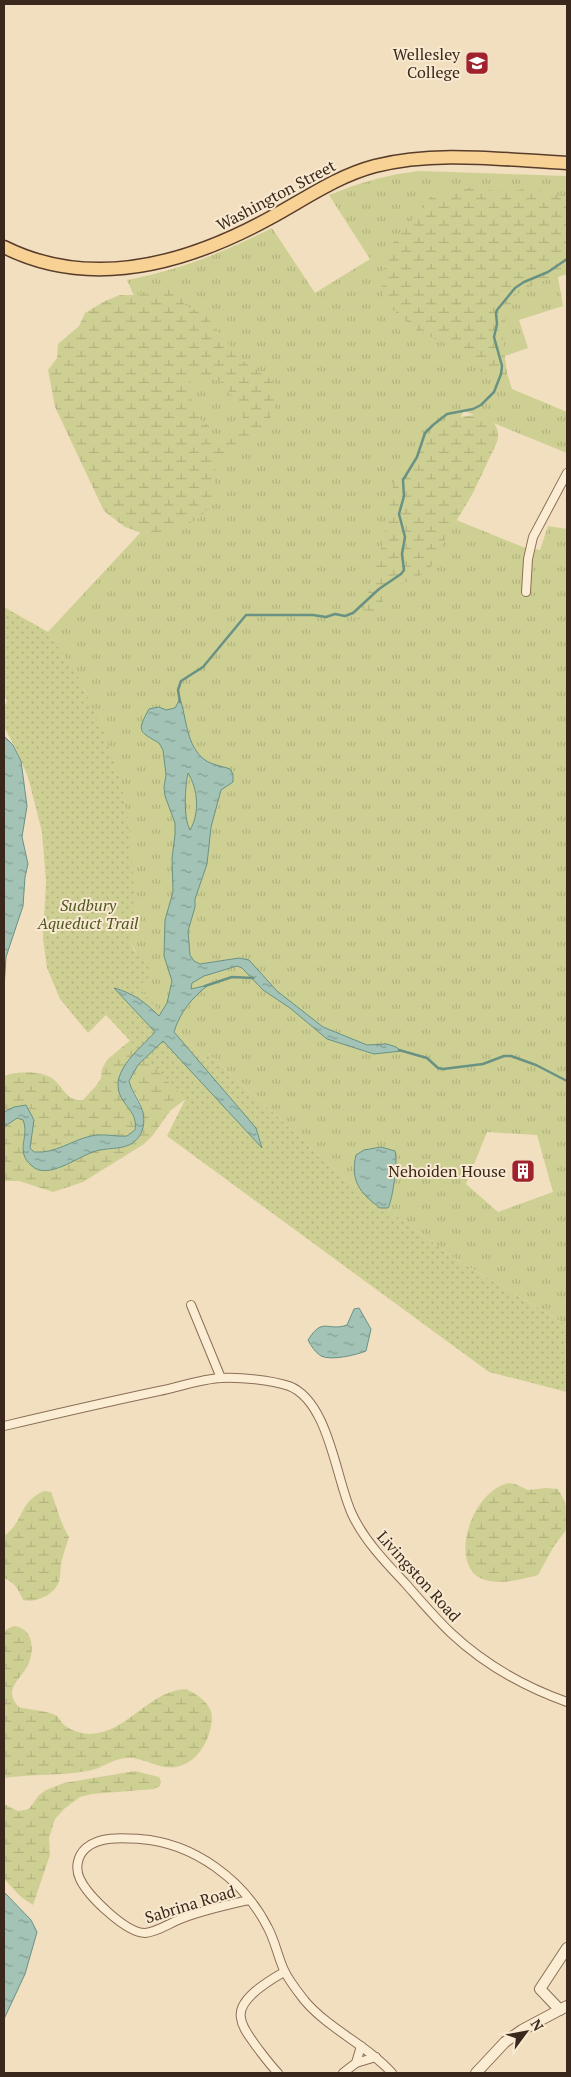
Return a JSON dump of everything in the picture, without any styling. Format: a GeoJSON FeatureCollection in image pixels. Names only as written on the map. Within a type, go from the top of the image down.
{"type":"FeatureCollection","features":[{"type":"Feature","properties":{"kind":"main road","name":"Washington Street"},"geometry":{"type":"LineString","coordinates":[[4,247],[33,260],[63,268],[89,270],[129,267],[171,259],[228,239],[336,181],[381,164],[408,160],[448,158],[567,163]]}},
{"type":"Feature","properties":{"kind":"street"},"geometry":{"type":"LineString","coordinates":[[526,592],[528,560],[533,537],[567,473]]}},
{"type":"Feature","properties":{"kind":"street"},"geometry":{"type":"LineString","coordinates":[[191,1305],[221,1378]]}},
{"type":"Feature","properties":{"kind":"street","name":"Livingston Road"},"geometry":{"type":"LineString","coordinates":[[4,1426],[221,1378],[269,1382],[288,1386],[300,1392],[313,1409],[328,1435],[352,1515],[386,1563],[452,1634],[479,1656],[509,1676],[567,1702]]}},
{"type":"Feature","properties":{"kind":"street","name":"Sabrina Road"},"geometry":{"type":"LineString","coordinates":[[249,1900],[194,1914],[152,1932],[136,1932],[108,1912],[86,1889],[78,1876],[77,1863],[84,1850],[100,1841],[126,1839],[160,1841],[196,1855],[215,1866],[249,1900],[265,1922],[284,1972],[307,2003],[334,2027],[376,2057],[392,2073]]}},
{"type":"Feature","properties":{"kind":"street"},"geometry":{"type":"LineString","coordinates":[[476,2073],[505,2042],[564,2008],[540,1990],[567,1948]]}},
{"type":"Feature","properties":{"kind":"street"},"geometry":{"type":"LineString","coordinates":[[278,2073],[248,2035],[240,2017],[241,2009],[246,2001],[265,1983],[284,1972]]}},
{"type":"Feature","properties":{"kind":"street"},"geometry":{"type":"LineString","coordinates":[[356,2063],[361,2046]]}},
{"type":"Feature","properties":{"kind":"street"},"geometry":{"type":"LineString","coordinates":[[342,2073],[356,2063],[376,2057]]}},
{"type":"Feature","properties":{"kind":"green space"},"geometry":{"type":"Polygon","coordinates":[[[420,171],[567,176],[567,274],[558,277],[563,306],[519,320],[528,348],[502,357],[512,389],[567,412],[567,453],[464,411],[412,502],[523,547],[540,550],[548,526],[567,529],[567,1325],[457,1260],[344,1178],[209,1054],[205,1060],[137,987],[137,954],[131,943],[130,935],[133,919],[85,691],[47,633],[207,461],[127,280],[166,271],[202,259],[272,228],[315,293],[370,259],[329,195],[374,180],[420,171]],[[487,1132],[466,1184],[498,1212],[553,1192],[537,1135],[487,1132]]]}},
{"type":"Feature","properties":{"kind":"green space"},"geometry":{"type":"Polygon","coordinates":[[[475,186],[498,192],[515,191],[529,187],[567,198],[567,271],[524,289],[513,298],[506,316],[503,340],[507,373],[505,378],[500,380],[480,371],[466,357],[442,342],[416,330],[384,302],[382,285],[385,255],[401,231],[422,210],[428,199],[440,191],[454,192],[475,186]]]}},
{"type":"Feature","properties":{"kind":"green space"},"geometry":{"type":"Polygon","coordinates":[[[160,287],[177,290],[185,305],[206,316],[241,360],[271,379],[276,385],[277,400],[271,417],[253,435],[221,460],[215,470],[213,496],[209,507],[199,518],[164,534],[147,535],[125,527],[104,511],[55,407],[48,370],[57,358],[58,344],[79,326],[85,313],[105,301],[120,295],[135,295],[160,287]],[[198,374],[190,379],[192,403],[201,420],[209,426],[212,438],[233,438],[241,427],[243,415],[223,383],[198,374]]]}},
{"type":"Feature","properties":{"kind":"green space"},"geometry":{"type":"Polygon","coordinates":[[[482,414],[490,419],[497,428],[497,442],[473,493],[437,553],[430,569],[413,580],[394,586],[375,612],[356,620],[364,608],[383,542],[394,481],[413,459],[426,437],[460,417],[482,414]]]}},
{"type":"Feature","properties":{"kind":"green space","name":"Sudbury Aqueduct Trail"},"geometry":{"type":"Polygon","coordinates":[[[4,607],[48,632],[79,679],[104,733],[121,781],[130,833],[134,892],[131,943],[134,950],[150,969],[148,978],[138,987],[205,1060],[209,1054],[344,1178],[457,1260],[567,1325],[567,1392],[489,1372],[167,1136],[185,1100],[106,1015],[88,1033],[60,999],[47,968],[43,938],[46,881],[42,832],[28,777],[4,727],[4,707],[7,701],[4,695],[4,607]]]}},
{"type":"Feature","properties":{"kind":"green space"},"geometry":{"type":"Polygon","coordinates":[[[141,1031],[145,1043],[127,1061],[130,1110],[136,1123],[133,1134],[128,1136],[90,1136],[49,1151],[34,1152],[30,1148],[34,1120],[14,1107],[4,1112],[4,1076],[22,1072],[42,1074],[53,1079],[72,1098],[83,1100],[101,1078],[102,1069],[107,1060],[141,1031]]]}},
{"type":"Feature","properties":{"kind":"green space"},"geometry":{"type":"Polygon","coordinates":[[[156,1048],[186,1099],[170,1111],[144,1144],[83,1182],[53,1192],[19,1181],[4,1181],[4,1127],[17,1118],[23,1120],[24,1124],[23,1150],[48,1170],[89,1153],[102,1149],[121,1147],[134,1142],[141,1132],[143,1112],[129,1081],[138,1065],[156,1048]]]}},
{"type":"Feature","properties":{"kind":"green space"},"geometry":{"type":"Polygon","coordinates":[[[509,1483],[528,1490],[558,1489],[567,1511],[567,1529],[554,1546],[538,1575],[512,1581],[498,1582],[485,1580],[473,1573],[467,1561],[465,1546],[468,1530],[474,1514],[484,1499],[495,1489],[509,1483]]]}},
{"type":"Feature","properties":{"kind":"green space"},"geometry":{"type":"Polygon","coordinates":[[[44,1491],[51,1492],[69,1537],[61,1564],[58,1584],[52,1592],[43,1598],[28,1601],[23,1600],[16,1587],[4,1578],[4,1536],[16,1524],[29,1501],[44,1491]]]}},
{"type":"Feature","properties":{"kind":"green space"},"geometry":{"type":"Polygon","coordinates":[[[14,1626],[25,1630],[32,1645],[29,1663],[13,1689],[14,1701],[19,1707],[53,1714],[69,1729],[90,1734],[104,1732],[116,1727],[161,1696],[173,1691],[186,1689],[197,1695],[210,1708],[212,1719],[209,1734],[201,1750],[189,1762],[174,1767],[165,1767],[137,1759],[122,1758],[88,1771],[4,1778],[4,1634],[7,1629],[14,1626]]]}},
{"type":"Feature","properties":{"kind":"green space"},"geometry":{"type":"Polygon","coordinates":[[[135,1771],[159,1777],[161,1781],[160,1786],[154,1789],[92,1794],[80,1797],[64,1809],[55,1819],[49,1838],[50,1855],[33,1905],[21,1897],[4,1879],[4,1804],[18,1811],[29,1809],[39,1795],[64,1783],[135,1771]]]}},
{"type":"Feature","properties":{"kind":"water"},"geometry":{"type":"Polygon","coordinates":[[[180,699],[188,732],[199,754],[208,762],[230,769],[233,774],[233,782],[221,790],[211,827],[207,864],[195,899],[195,907],[188,931],[190,955],[194,961],[200,964],[239,958],[249,960],[277,991],[323,1027],[367,1045],[387,1044],[401,1051],[374,1054],[327,1039],[290,1008],[263,990],[242,968],[237,966],[204,976],[192,983],[191,989],[208,985],[187,1006],[174,1032],[256,1128],[262,1148],[163,1041],[138,1065],[129,1081],[144,1116],[142,1131],[137,1139],[126,1146],[89,1153],[55,1169],[39,1170],[32,1166],[24,1155],[25,1126],[23,1120],[17,1118],[4,1127],[4,1112],[14,1107],[26,1105],[34,1120],[30,1148],[34,1152],[49,1151],[91,1136],[127,1136],[135,1130],[134,1118],[119,1092],[118,1082],[126,1064],[155,1032],[114,988],[138,999],[159,1016],[167,1003],[172,981],[164,956],[165,920],[173,892],[172,858],[175,823],[165,796],[166,775],[163,750],[159,743],[143,733],[141,726],[149,709],[159,707],[166,710],[175,708],[180,699]],[[188,773],[185,794],[186,818],[190,830],[196,809],[196,794],[188,773]]]}},
{"type":"Feature","properties":{"kind":"water"},"geometry":{"type":"Polygon","coordinates":[[[4,736],[13,745],[21,761],[27,806],[22,837],[28,864],[23,906],[6,957],[4,988],[4,736]]]}},
{"type":"Feature","properties":{"kind":"water"},"geometry":{"type":"Polygon","coordinates":[[[381,1147],[395,1151],[396,1156],[393,1188],[388,1208],[380,1208],[367,1197],[358,1186],[354,1172],[356,1155],[364,1150],[381,1147]]]}},
{"type":"Feature","properties":{"kind":"water"},"geometry":{"type":"Polygon","coordinates":[[[359,1308],[371,1329],[366,1351],[337,1358],[321,1356],[317,1353],[308,1340],[313,1333],[326,1326],[340,1327],[347,1325],[354,1309],[359,1308]]]}},
{"type":"Feature","properties":{"kind":"water"},"geometry":{"type":"Polygon","coordinates":[[[4,1892],[31,1920],[37,1932],[25,1974],[4,2019],[4,1892]]]}},
{"type":"Feature","properties":{"kind":"waterway"},"geometry":{"type":"LineString","coordinates":[[180,702],[178,690],[181,681],[203,667],[246,615],[313,615],[326,617],[335,614],[345,616],[353,613],[379,589],[401,574],[404,570],[402,554],[405,537],[399,514],[404,496],[403,480],[417,457],[425,433],[447,414],[473,409],[481,405],[494,392],[502,366],[494,337],[497,324],[497,310],[515,288],[548,272],[567,259]]}},
{"type":"Feature","properties":{"kind":"waterway"},"geometry":{"type":"LineString","coordinates":[[205,986],[232,977],[253,978]]}},
{"type":"Feature","properties":{"kind":"waterway"},"geometry":{"type":"LineString","coordinates":[[399,1050],[427,1058],[438,1068],[443,1069],[483,1064],[504,1056],[511,1056],[536,1065],[567,1081]]}},
{"type":"Feature","properties":{"kind":"place","name":"Wellesley College"},"geometry":{"type":"Point","coordinates":[477,63]}},
{"type":"Feature","properties":{"kind":"place","name":"Nehoiden House"},"geometry":{"type":"Point","coordinates":[523,1171]}}]}
